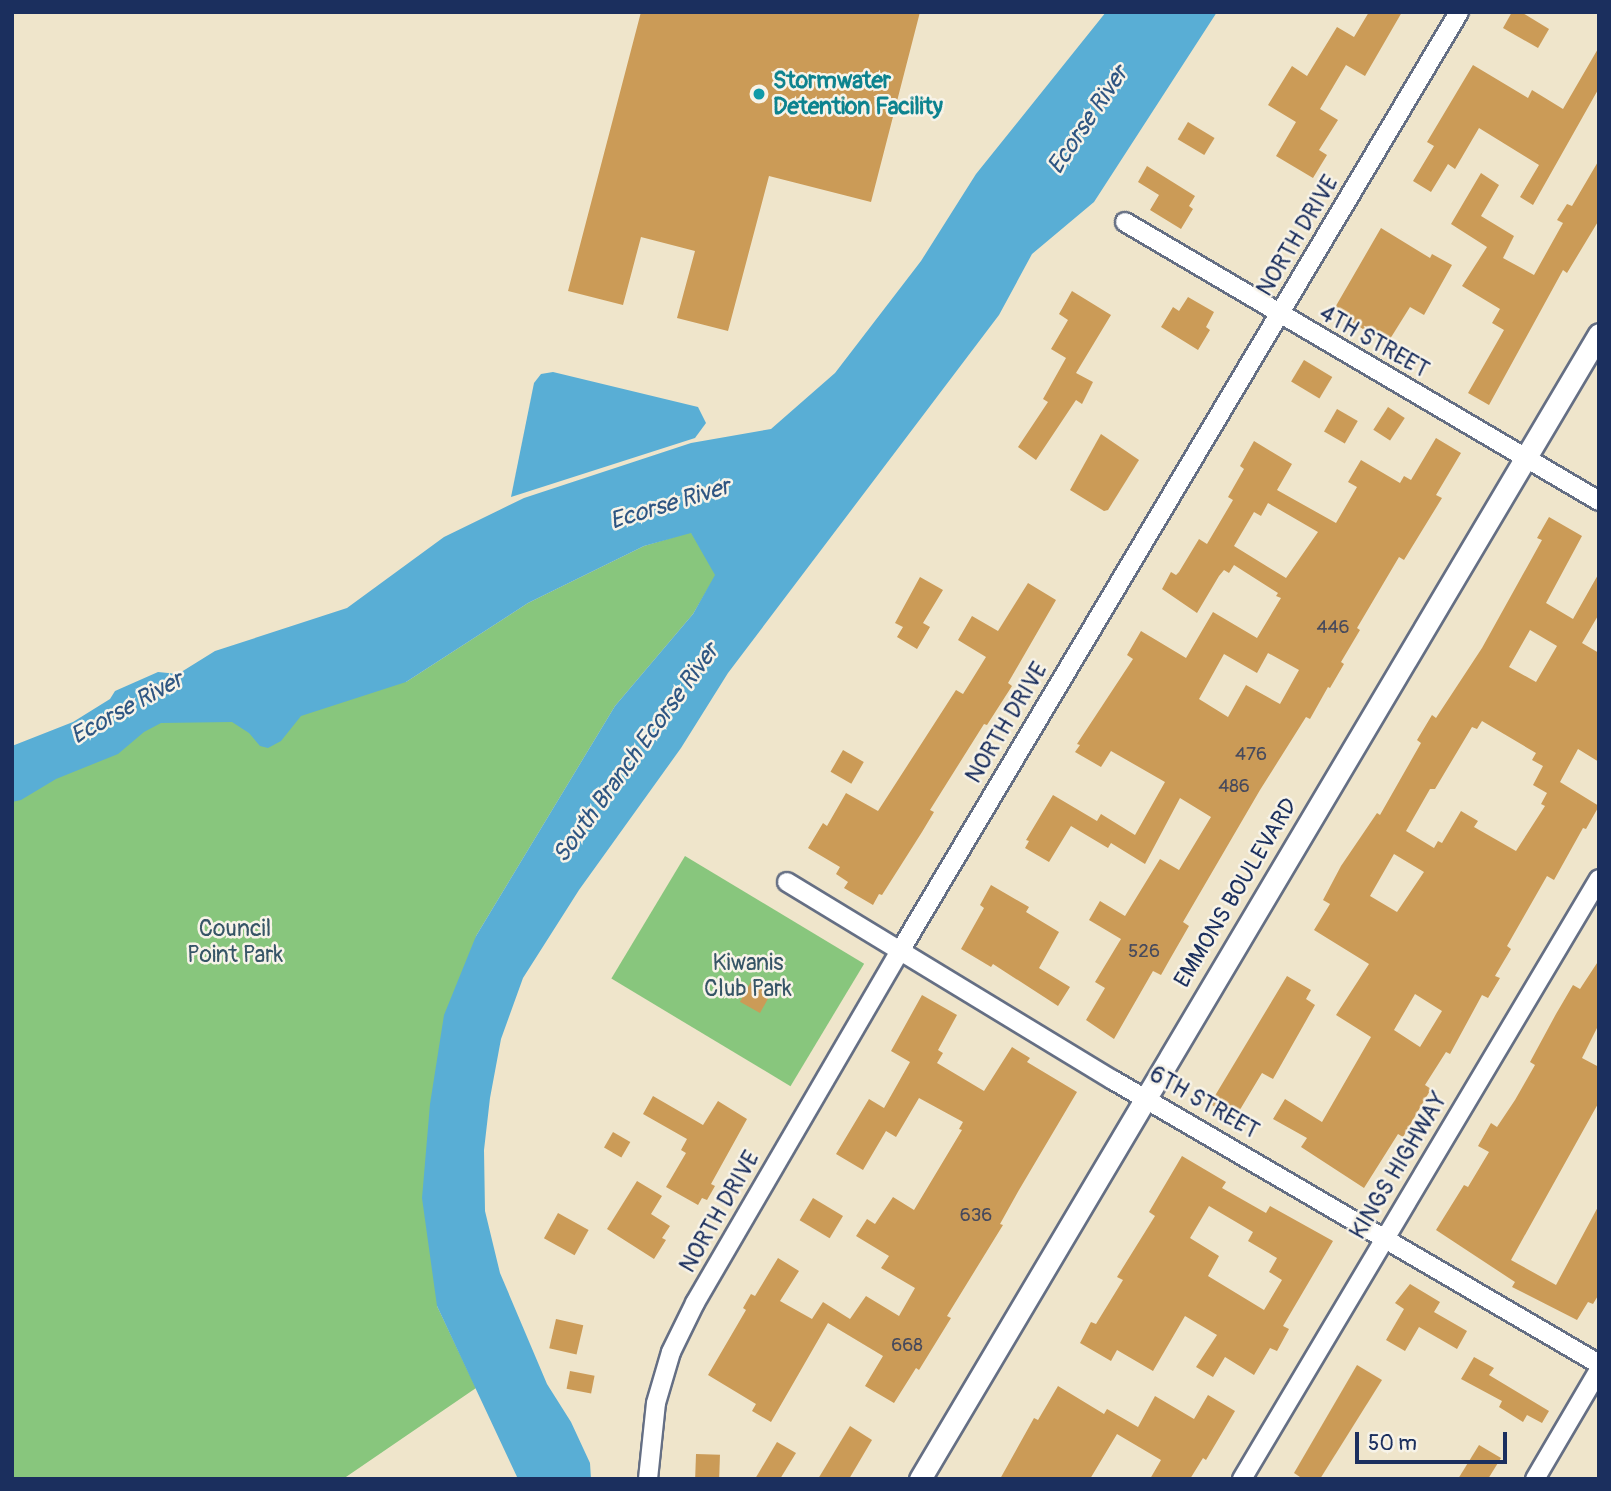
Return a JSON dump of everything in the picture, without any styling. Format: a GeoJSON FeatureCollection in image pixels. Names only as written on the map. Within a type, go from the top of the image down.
{"type":"FeatureCollection","features":[{"type":"Feature","properties":{"kind":"street","name":"NORTH DRIVE"},"geometry":{"type":"LineString","coordinates":[[648,1479],[656,1402],[683,1324],[900,951],[1459,12]]}},
{"type":"Feature","properties":{"kind":"street","name":"4TH STREET"},"geometry":{"type":"LineString","coordinates":[[1125,222],[1279,316],[1599,501]]}},
{"type":"Feature","properties":{"kind":"street","name":"EMMONS BOULEVARD"},"geometry":{"type":"LineString","coordinates":[[920,1479],[1599,334]]}},
{"type":"Feature","properties":{"kind":"street","name":"KINGS HIGHWAY"},"geometry":{"type":"LineString","coordinates":[[1242,1479],[1599,879]]}},
{"type":"Feature","properties":{"kind":"street","name":"6TH STREET"},"geometry":{"type":"LineString","coordinates":[[786,882],[1145,1098],[1599,1364]]}},
{"type":"Feature","properties":{"kind":"street"},"geometry":{"type":"LineString","coordinates":[[1535,1479],[1599,1370]]}},
{"type":"Feature","properties":{"kind":"green space","name":"Council Point Park"},"geometry":{"type":"Polygon","coordinates":[[[691,532],[716,575],[693,614],[615,706],[476,936],[437,1306],[476,1388],[343,1479],[12,1479],[12,768],[178,674],[406,682],[528,603],[644,546],[691,532]]]}},
{"type":"Feature","properties":{"kind":"green space","name":"Kiwanis Club Park"},"geometry":{"type":"Polygon","coordinates":[[[685,856],[864,964],[790,1086],[611,979],[685,856]]]}},
{"type":"Feature","properties":{"kind":"water"},"geometry":{"type":"Polygon","coordinates":[[[1106,12],[1217,12],[1094,202],[1032,254],[999,315],[728,673],[681,748],[579,890],[523,978],[501,1039],[490,1098],[484,1150],[485,1211],[500,1273],[547,1384],[571,1422],[590,1463],[591,1479],[518,1479],[437,1306],[422,1198],[430,1104],[444,1015],[476,936],[615,706],[693,614],[715,575],[691,533],[644,546],[528,603],[406,682],[301,716],[281,741],[268,748],[260,746],[249,733],[232,722],[161,723],[144,732],[118,754],[56,779],[21,800],[12,802],[12,746],[73,722],[110,699],[115,691],[158,672],[178,674],[215,651],[347,608],[444,537],[524,498],[691,443],[771,429],[835,373],[921,261],[976,174],[1106,12]]]}},
{"type":"Feature","properties":{"kind":"water"},"geometry":{"type":"Polygon","coordinates":[[[553,372],[698,407],[706,423],[695,438],[511,497],[534,383],[541,374],[553,372]]]}},
{"type":"Feature","properties":{"kind":"building","name":"Stormwater Detention Facility"},"geometry":{"type":"Polygon","coordinates":[[[641,12],[920,12],[871,202],[769,176],[728,331],[677,318],[695,251],[641,237],[623,305],[568,291],[641,12]]]}},
{"type":"Feature","properties":{"kind":"building"},"geometry":{"type":"Polygon","coordinates":[[[1369,12],[1402,12],[1365,76],[1346,65],[1320,109],[1338,120],[1319,150],[1327,155],[1313,178],[1276,156],[1296,122],[1268,105],[1292,66],[1307,76],[1337,27],[1354,37],[1369,12]]]}},
{"type":"Feature","properties":{"kind":"building"},"geometry":{"type":"Polygon","coordinates":[[[1512,12],[1521,12],[1549,29],[1538,48],[1503,28],[1512,12]]]}},
{"type":"Feature","properties":{"kind":"building"},"geometry":{"type":"Polygon","coordinates":[[[1599,47],[1599,88],[1533,205],[1520,197],[1539,165],[1479,128],[1455,169],[1448,164],[1431,192],[1413,181],[1434,146],[1427,142],[1473,65],[1528,98],[1532,90],[1563,109],[1599,47]]]}},
{"type":"Feature","properties":{"kind":"building"},"geometry":{"type":"Polygon","coordinates":[[[1188,122],[1215,138],[1204,155],[1178,139],[1188,122]]]}},
{"type":"Feature","properties":{"kind":"building"},"geometry":{"type":"Polygon","coordinates":[[[1599,160],[1599,220],[1567,273],[1563,270],[1489,405],[1468,393],[1504,330],[1492,323],[1500,309],[1462,286],[1487,247],[1451,224],[1481,173],[1499,185],[1481,216],[1514,236],[1503,258],[1534,275],[1563,223],[1557,220],[1567,204],[1572,206],[1599,160]]]}},
{"type":"Feature","properties":{"kind":"building"},"geometry":{"type":"Polygon","coordinates":[[[1147,166],[1195,196],[1189,206],[1193,209],[1181,229],[1150,210],[1159,195],[1138,182],[1147,166]]]}},
{"type":"Feature","properties":{"kind":"building"},"geometry":{"type":"Polygon","coordinates":[[[1381,228],[1430,258],[1432,254],[1452,265],[1424,315],[1410,307],[1390,339],[1371,327],[1368,332],[1333,311],[1381,228]]]}},
{"type":"Feature","properties":{"kind":"building"},"geometry":{"type":"Polygon","coordinates":[[[1072,291],[1111,315],[1076,373],[1093,382],[1082,404],[1076,400],[1036,460],[1018,447],[1048,402],[1043,399],[1066,358],[1051,349],[1068,320],[1059,314],[1072,291]]]}},
{"type":"Feature","properties":{"kind":"building"},"geometry":{"type":"Polygon","coordinates":[[[1188,297],[1214,312],[1206,327],[1210,330],[1198,350],[1161,327],[1173,307],[1179,311],[1188,297]]]}},
{"type":"Feature","properties":{"kind":"building"},"geometry":{"type":"Polygon","coordinates":[[[1304,360],[1332,377],[1319,398],[1291,381],[1304,360]]]}},
{"type":"Feature","properties":{"kind":"building"},"geometry":{"type":"Polygon","coordinates":[[[1388,407],[1405,418],[1390,441],[1373,430],[1388,407]]]}},
{"type":"Feature","properties":{"kind":"building"},"geometry":{"type":"Polygon","coordinates":[[[1337,409],[1358,421],[1345,444],[1324,432],[1337,409]]]}},
{"type":"Feature","properties":{"kind":"building"},"geometry":{"type":"Polygon","coordinates":[[[1101,434],[1139,460],[1108,510],[1104,511],[1070,490],[1101,434]]]}},
{"type":"Feature","properties":{"kind":"building"},"geometry":{"type":"Polygon","coordinates":[[[1436,438],[1461,453],[1436,495],[1442,498],[1404,560],[1399,557],[1357,628],[1360,630],[1341,662],[1344,664],[1330,688],[1328,687],[1310,719],[1306,717],[1260,790],[1183,922],[1189,926],[1161,975],[1153,971],[1114,1039],[1086,1020],[1105,988],[1095,982],[1121,939],[1089,920],[1100,901],[1125,916],[1160,859],[1179,870],[1211,817],[1180,798],[1145,864],[1111,843],[1108,848],[1071,826],[1049,862],[1025,848],[1029,841],[1026,840],[1053,795],[1097,821],[1101,814],[1135,835],[1165,782],[1111,751],[1101,767],[1075,752],[1080,745],[1077,744],[1133,659],[1127,655],[1141,631],[1186,658],[1213,612],[1257,638],[1281,598],[1276,596],[1278,593],[1234,565],[1229,573],[1224,570],[1219,576],[1197,613],[1162,589],[1171,572],[1176,575],[1179,572],[1199,539],[1207,544],[1233,500],[1228,497],[1244,469],[1240,466],[1254,441],[1292,464],[1277,490],[1336,523],[1357,487],[1348,482],[1361,460],[1400,483],[1404,476],[1411,480],[1436,438]],[[1268,503],[1261,516],[1254,512],[1234,546],[1286,578],[1318,532],[1268,503]],[[1268,653],[1257,673],[1224,654],[1199,699],[1228,717],[1246,685],[1280,704],[1299,670],[1268,653]]]}},
{"type":"Feature","properties":{"kind":"building"},"geometry":{"type":"Polygon","coordinates":[[[1549,517],[1582,536],[1546,603],[1573,619],[1599,573],[1599,614],[1582,643],[1599,653],[1599,762],[1578,749],[1560,782],[1599,806],[1586,829],[1583,828],[1554,880],[1547,876],[1507,946],[1511,949],[1495,976],[1500,978],[1488,998],[1482,995],[1450,1054],[1446,1052],[1425,1085],[1431,1089],[1403,1137],[1398,1134],[1364,1188],[1301,1147],[1307,1138],[1273,1119],[1285,1099],[1322,1122],[1371,1037],[1336,1015],[1369,964],[1314,930],[1330,904],[1323,900],[1341,866],[1377,813],[1380,815],[1421,743],[1417,740],[1432,715],[1436,718],[1482,648],[1542,540],[1537,538],[1549,517]],[[1530,630],[1509,667],[1536,682],[1557,646],[1530,630]],[[1482,721],[1477,729],[1472,727],[1435,789],[1430,789],[1406,831],[1434,848],[1438,841],[1442,843],[1461,811],[1478,821],[1474,827],[1516,851],[1545,806],[1541,804],[1547,793],[1533,785],[1543,766],[1532,760],[1536,753],[1482,721]],[[1394,854],[1370,896],[1397,912],[1424,872],[1394,854]],[[1415,994],[1394,1030],[1420,1047],[1442,1011],[1415,994]]]}},
{"type":"Feature","properties":{"kind":"building"},"geometry":{"type":"Polygon","coordinates":[[[920,577],[943,590],[923,623],[930,627],[917,649],[897,637],[903,627],[895,623],[920,577]]]}},
{"type":"Feature","properties":{"kind":"building"},"geometry":{"type":"Polygon","coordinates":[[[1028,583],[1056,600],[1008,683],[1012,686],[987,725],[984,724],[930,810],[934,812],[922,832],[873,905],[844,888],[848,882],[836,874],[840,867],[808,848],[823,823],[827,826],[846,793],[878,811],[956,690],[963,694],[986,657],[958,640],[972,616],[998,631],[1028,583]]]}},
{"type":"Feature","properties":{"kind":"building"},"geometry":{"type":"Polygon","coordinates":[[[843,750],[864,762],[851,784],[830,772],[843,750]]]}},
{"type":"Feature","properties":{"kind":"building"},"geometry":{"type":"Polygon","coordinates":[[[991,885],[1029,907],[1026,912],[1059,932],[1039,968],[1070,987],[1058,1006],[993,964],[991,967],[961,949],[984,908],[980,905],[991,885]]]}},
{"type":"Feature","properties":{"kind":"building"},"geometry":{"type":"Polygon","coordinates":[[[1599,960],[1599,1024],[1582,1058],[1599,1067],[1599,1102],[1511,1260],[1556,1285],[1599,1205],[1599,1294],[1593,1304],[1588,1302],[1577,1320],[1512,1287],[1515,1282],[1436,1230],[1464,1185],[1468,1187],[1489,1152],[1478,1146],[1491,1123],[1497,1127],[1515,1100],[1535,1065],[1530,1062],[1573,985],[1580,989],[1599,960]]]}},
{"type":"Feature","properties":{"kind":"building"},"geometry":{"type":"Polygon","coordinates":[[[1287,976],[1311,990],[1306,999],[1315,1005],[1273,1079],[1262,1073],[1235,1118],[1210,1104],[1287,976]]]}},
{"type":"Feature","properties":{"kind":"building"},"geometry":{"type":"Polygon","coordinates":[[[752,980],[772,991],[760,1013],[740,1002],[752,980]]]}},
{"type":"Feature","properties":{"kind":"building"},"geometry":{"type":"Polygon","coordinates":[[[922,995],[957,1015],[938,1050],[943,1053],[937,1063],[984,1091],[1012,1047],[1030,1058],[1027,1062],[1077,1092],[1000,1224],[1003,1225],[947,1316],[951,1318],[919,1370],[916,1368],[894,1403],[865,1386],[883,1356],[828,1323],[771,1422],[752,1411],[756,1404],[708,1375],[746,1310],[743,1308],[751,1294],[755,1296],[778,1258],[799,1271],[780,1301],[812,1319],[823,1302],[850,1319],[866,1296],[899,1316],[915,1288],[881,1268],[889,1256],[856,1236],[867,1219],[875,1224],[893,1197],[914,1210],[962,1130],[959,1129],[963,1122],[919,1098],[896,1137],[886,1131],[863,1170],[836,1154],[869,1099],[884,1108],[910,1062],[891,1051],[922,995]]]}},
{"type":"Feature","properties":{"kind":"building"},"geometry":{"type":"Polygon","coordinates":[[[653,1096],[703,1125],[718,1101],[747,1119],[711,1184],[715,1186],[707,1200],[702,1198],[698,1205],[666,1187],[686,1153],[681,1150],[687,1139],[643,1114],[653,1096]]]}},
{"type":"Feature","properties":{"kind":"building"},"geometry":{"type":"Polygon","coordinates":[[[613,1132],[630,1142],[621,1158],[604,1148],[613,1132]]]}},
{"type":"Feature","properties":{"kind":"building"},"geometry":{"type":"Polygon","coordinates":[[[1182,1156],[1226,1182],[1222,1188],[1266,1213],[1270,1206],[1333,1241],[1283,1326],[1289,1329],[1277,1351],[1270,1348],[1254,1375],[1225,1357],[1213,1377],[1196,1367],[1217,1335],[1185,1316],[1153,1371],[1117,1350],[1111,1361],[1080,1343],[1091,1322],[1096,1324],[1123,1280],[1117,1277],[1155,1216],[1149,1212],[1182,1156]],[[1209,1206],[1190,1238],[1219,1256],[1208,1276],[1264,1310],[1282,1280],[1269,1272],[1277,1258],[1248,1241],[1253,1232],[1209,1206]]]}},
{"type":"Feature","properties":{"kind":"building"},"geometry":{"type":"Polygon","coordinates":[[[637,1181],[662,1196],[651,1214],[670,1226],[662,1238],[666,1240],[654,1259],[607,1229],[637,1181]]]}},
{"type":"Feature","properties":{"kind":"building"},"geometry":{"type":"Polygon","coordinates":[[[813,1198],[843,1216],[830,1238],[800,1220],[813,1198]]]}},
{"type":"Feature","properties":{"kind":"building"},"geometry":{"type":"Polygon","coordinates":[[[558,1213],[589,1230],[575,1255],[544,1238],[558,1213]]]}},
{"type":"Feature","properties":{"kind":"building"},"geometry":{"type":"Polygon","coordinates":[[[1410,1284],[1440,1302],[1434,1312],[1467,1331],[1457,1349],[1419,1327],[1405,1351],[1386,1340],[1404,1309],[1395,1303],[1410,1284]]]}},
{"type":"Feature","properties":{"kind":"building"},"geometry":{"type":"Polygon","coordinates":[[[556,1319],[583,1325],[577,1355],[549,1348],[556,1319]]]}},
{"type":"Feature","properties":{"kind":"building"},"geometry":{"type":"Polygon","coordinates":[[[1474,1357],[1494,1368],[1489,1375],[1549,1411],[1542,1423],[1527,1415],[1523,1422],[1499,1407],[1502,1401],[1461,1379],[1474,1357]]]}},
{"type":"Feature","properties":{"kind":"building"},"geometry":{"type":"Polygon","coordinates":[[[1357,1365],[1382,1380],[1320,1479],[1303,1479],[1294,1473],[1357,1365]]]}},
{"type":"Feature","properties":{"kind":"building"},"geometry":{"type":"Polygon","coordinates":[[[570,1371],[595,1376],[591,1393],[567,1389],[570,1371]]]}},
{"type":"Feature","properties":{"kind":"building"},"geometry":{"type":"Polygon","coordinates":[[[1058,1386],[1104,1414],[1107,1409],[1138,1427],[1155,1396],[1194,1419],[1208,1395],[1235,1411],[1206,1460],[1203,1458],[1190,1479],[1150,1479],[1161,1460],[1117,1434],[1090,1479],[1000,1479],[1034,1418],[1038,1420],[1058,1386]]]}},
{"type":"Feature","properties":{"kind":"building"},"geometry":{"type":"Polygon","coordinates":[[[850,1426],[872,1440],[849,1479],[818,1479],[850,1426]]]}},
{"type":"Feature","properties":{"kind":"building"},"geometry":{"type":"Polygon","coordinates":[[[777,1442],[796,1453],[780,1479],[755,1479],[777,1442]]]}},
{"type":"Feature","properties":{"kind":"building"},"geometry":{"type":"Polygon","coordinates":[[[1479,1445],[1501,1458],[1488,1479],[1458,1479],[1479,1445]]]}},
{"type":"Feature","properties":{"kind":"building"},"geometry":{"type":"Polygon","coordinates":[[[696,1454],[720,1455],[719,1479],[695,1479],[696,1454]]]}},
{"type":"Feature","properties":{"kind":"place","name":"Stormwater Detention Facility"},"geometry":{"type":"Point","coordinates":[759,94]}},
{"type":"Feature","properties":{"kind":"water label","name":"Ecorse River"},"geometry":{"type":"Point","coordinates":[1088,120]}},
{"type":"Feature","properties":{"kind":"water label","name":"Ecorse River"},"geometry":{"type":"Point","coordinates":[670,504]}},
{"type":"Feature","properties":{"kind":"water label","name":"Ecorse River"},"geometry":{"type":"Point","coordinates":[127,708]}},
{"type":"Feature","properties":{"kind":"water label","name":"South Branch Ecorse River"},"geometry":{"type":"Point","coordinates":[636,753]}}]}
